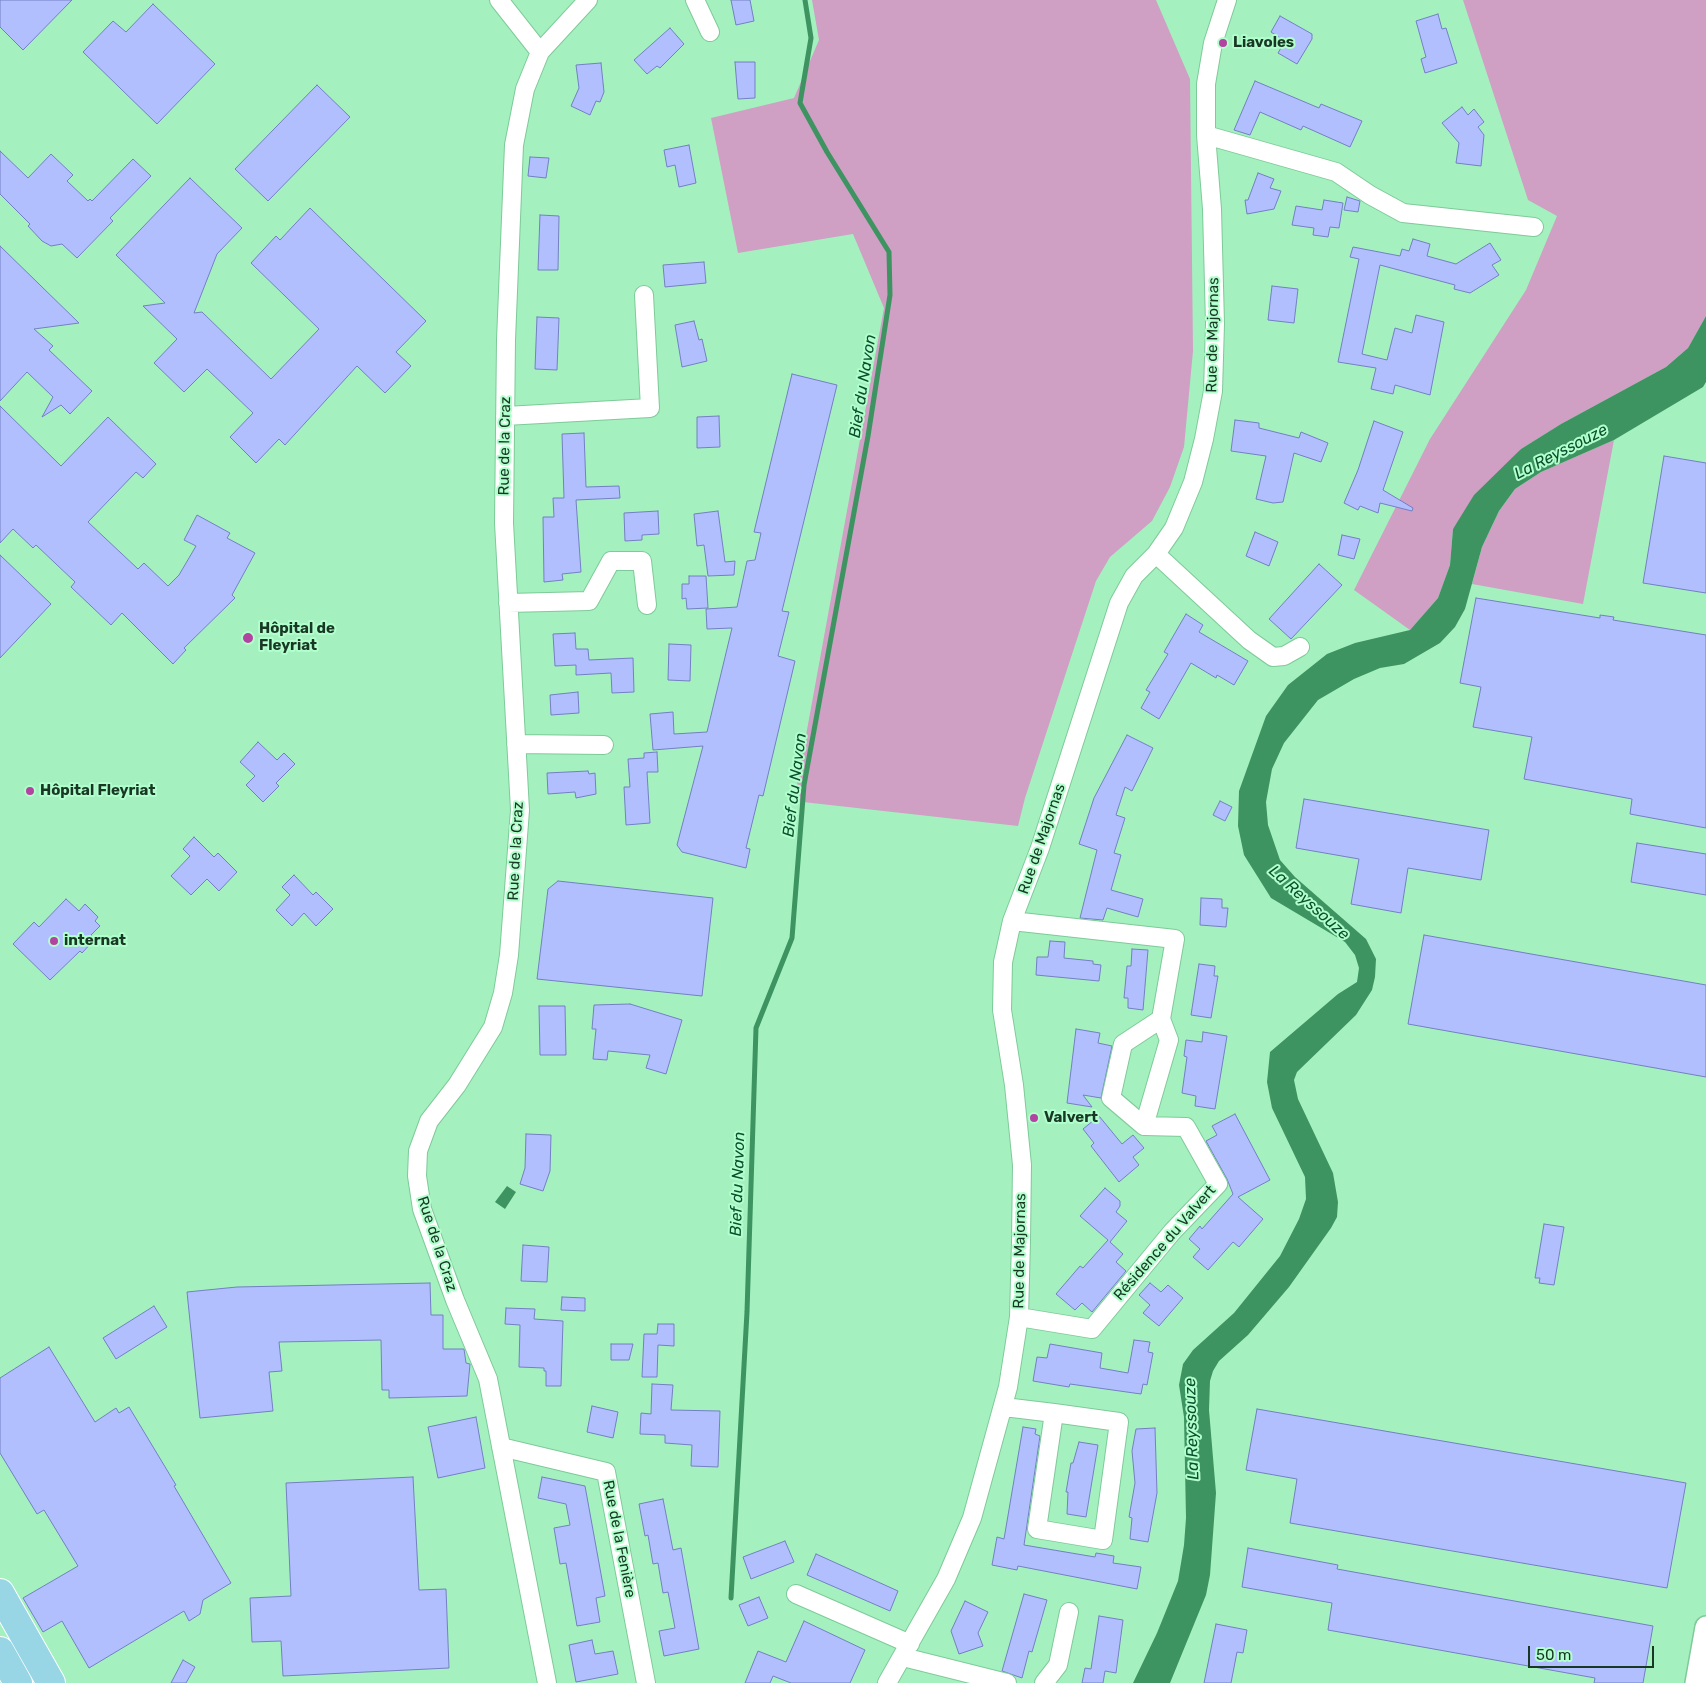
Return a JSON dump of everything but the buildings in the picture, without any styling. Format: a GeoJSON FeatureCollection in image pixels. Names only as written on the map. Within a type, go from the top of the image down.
{"type":"FeatureCollection","features":[{"type":"Feature","properties":{"kind":"main road"},"geometry":{"type":"LineString","coordinates":[[0,1593],[41,1676]]}},
{"type":"Feature","properties":{"kind":"main road"},"geometry":{"type":"LineString","coordinates":[[0,1651],[18,1683]]}},
{"type":"Feature","properties":{"kind":"street"},"geometry":{"type":"LineString","coordinates":[[499,0],[540,52]]}},
{"type":"Feature","properties":{"kind":"street","name":"Rue de la Craz"},"geometry":{"type":"LineString","coordinates":[[547,1683],[488,1378],[455,1300],[422,1209],[417,1176],[418,1151],[429,1121],[476,1055],[492,1027],[503,993],[509,955],[519,828],[504,523],[505,416],[514,145],[525,89],[540,52],[588,0]]}},
{"type":"Feature","properties":{"kind":"street"},"geometry":{"type":"LineString","coordinates":[[695,0],[710,32]]}},
{"type":"Feature","properties":{"kind":"street","name":"Rue de Majornas"},"geometry":{"type":"LineString","coordinates":[[887,1683],[946,1579],[972,1518],[1004,1407],[1018,1317],[1022,1165],[1014,1084],[1002,1010],[1003,962],[1012,921],[1040,848],[1119,603],[1134,576],[1156,554],[1174,528],[1192,482],[1204,440],[1213,391],[1215,324],[1214,268],[1206,135],[1206,84],[1213,42],[1227,0]]}},
{"type":"Feature","properties":{"kind":"street"},"geometry":{"type":"LineString","coordinates":[[1206,135],[1336,172],[1370,195],[1403,213],[1534,227]]}},
{"type":"Feature","properties":{"kind":"street"},"geometry":{"type":"LineString","coordinates":[[505,416],[650,408],[644,295]]}},
{"type":"Feature","properties":{"kind":"street"},"geometry":{"type":"LineString","coordinates":[[1156,554],[1249,640],[1273,657],[1284,656],[1300,646]]}},
{"type":"Feature","properties":{"kind":"street"},"geometry":{"type":"LineString","coordinates":[[508,603],[589,601],[611,561],[642,561],[647,605]]}},
{"type":"Feature","properties":{"kind":"street"},"geometry":{"type":"LineString","coordinates":[[516,744],[604,745]]}},
{"type":"Feature","properties":{"kind":"street"},"geometry":{"type":"LineString","coordinates":[[1012,921],[1175,939],[1161,1019],[1169,1040],[1144,1126],[1111,1098],[1123,1044],[1161,1019]]}},
{"type":"Feature","properties":{"kind":"street","name":"Résidence du Valvert"},"geometry":{"type":"LineString","coordinates":[[1018,1317],[1092,1329],[1172,1232],[1218,1184],[1186,1127],[1144,1126]]}},
{"type":"Feature","properties":{"kind":"street"},"geometry":{"type":"LineString","coordinates":[[1004,1407],[1054,1413],[1119,1422],[1103,1540],[1037,1529],[1054,1413]]}},
{"type":"Feature","properties":{"kind":"street","name":"Rue de la Fenière"},"geometry":{"type":"LineString","coordinates":[[501,1447],[606,1472],[646,1683]]}},
{"type":"Feature","properties":{"kind":"street"},"geometry":{"type":"LineString","coordinates":[[796,1594],[906,1651],[1006,1683]]}},
{"type":"Feature","properties":{"kind":"street"},"geometry":{"type":"LineString","coordinates":[[1044,1683],[1058,1665],[1069,1612]]}},
{"type":"Feature","properties":{"kind":"street"},"geometry":{"type":"LineString","coordinates":[[1696,1683],[1706,1627]]}},
{"type":"Feature","properties":{"kind":"shaded area"},"geometry":{"type":"Polygon","coordinates":[[[812,0],[1156,0],[1190,79],[1193,351],[1184,447],[1170,487],[1152,521],[1110,557],[1096,581],[1025,798],[1018,826],[794,801],[884,308],[853,234],[738,253],[711,118],[794,98],[819,40],[812,0]]]}},
{"type":"Feature","properties":{"kind":"shaded area"},"geometry":{"type":"Polygon","coordinates":[[[1463,0],[1706,0],[1706,316],[1688,348],[1666,367],[1561,424],[1521,449],[1453,529],[1450,565],[1438,598],[1410,630],[1354,590],[1430,439],[1526,290],[1557,216],[1528,200],[1463,0]]]}},
{"type":"Feature","properties":{"kind":"shaded area"},"geometry":{"type":"Polygon","coordinates":[[[1614,440],[1583,604],[1472,584],[1482,547],[1499,511],[1515,489],[1541,472],[1614,440]]]}},
{"type":"Feature","properties":{"kind":"water","name":"La Reyssouze"},"geometry":{"type":"Polygon","coordinates":[[[1706,316],[1706,382],[1703,387],[1614,440],[1541,472],[1515,489],[1499,511],[1482,547],[1465,609],[1455,627],[1440,643],[1404,664],[1380,668],[1354,679],[1318,700],[1284,743],[1272,769],[1266,802],[1268,825],[1280,860],[1295,877],[1366,939],[1376,959],[1375,977],[1372,990],[1356,1015],[1297,1072],[1294,1080],[1298,1099],[1333,1173],[1338,1202],[1337,1217],[1289,1287],[1248,1335],[1219,1361],[1213,1371],[1210,1381],[1209,1410],[1216,1493],[1210,1575],[1206,1595],[1170,1683],[1133,1683],[1157,1633],[1178,1581],[1184,1545],[1186,1518],[1184,1417],[1179,1385],[1183,1364],[1193,1350],[1234,1313],[1280,1256],[1299,1219],[1306,1199],[1305,1177],[1272,1108],[1267,1082],[1270,1052],[1338,994],[1357,982],[1359,968],[1355,955],[1345,942],[1271,898],[1244,855],[1238,826],[1239,791],[1266,716],[1288,685],[1327,654],[1355,643],[1410,630],[1438,598],[1450,565],[1453,529],[1474,495],[1521,449],[1561,424],[1666,367],[1688,348],[1706,316]]]}},
{"type":"Feature","properties":{"kind":"water"},"geometry":{"type":"Polygon","coordinates":[[[507,1186],[516,1192],[505,1209],[495,1202],[507,1186]]]}},
{"type":"Feature","properties":{"kind":"waterway","name":"Bief du Navon"},"geometry":{"type":"LineString","coordinates":[[731,1598],[747,1312],[756,1028],[792,938],[804,785],[868,436],[890,295],[889,252],[827,152],[800,103],[811,38],[805,0]]}},
{"type":"Feature","properties":{"kind":"place","name":"Liavoles"},"geometry":{"type":"Point","coordinates":[1223,43]}},
{"type":"Feature","properties":{"kind":"place","name":"Hôpital de Fleyriat"},"geometry":{"type":"Point","coordinates":[248,638]}},
{"type":"Feature","properties":{"kind":"place","name":"Hôpital Fleyriat"},"geometry":{"type":"Point","coordinates":[30,791]}},
{"type":"Feature","properties":{"kind":"place","name":"internat"},"geometry":{"type":"Point","coordinates":[54,941]}},
{"type":"Feature","properties":{"kind":"place","name":"Valvert"},"geometry":{"type":"Point","coordinates":[1034,1118]}}]}
